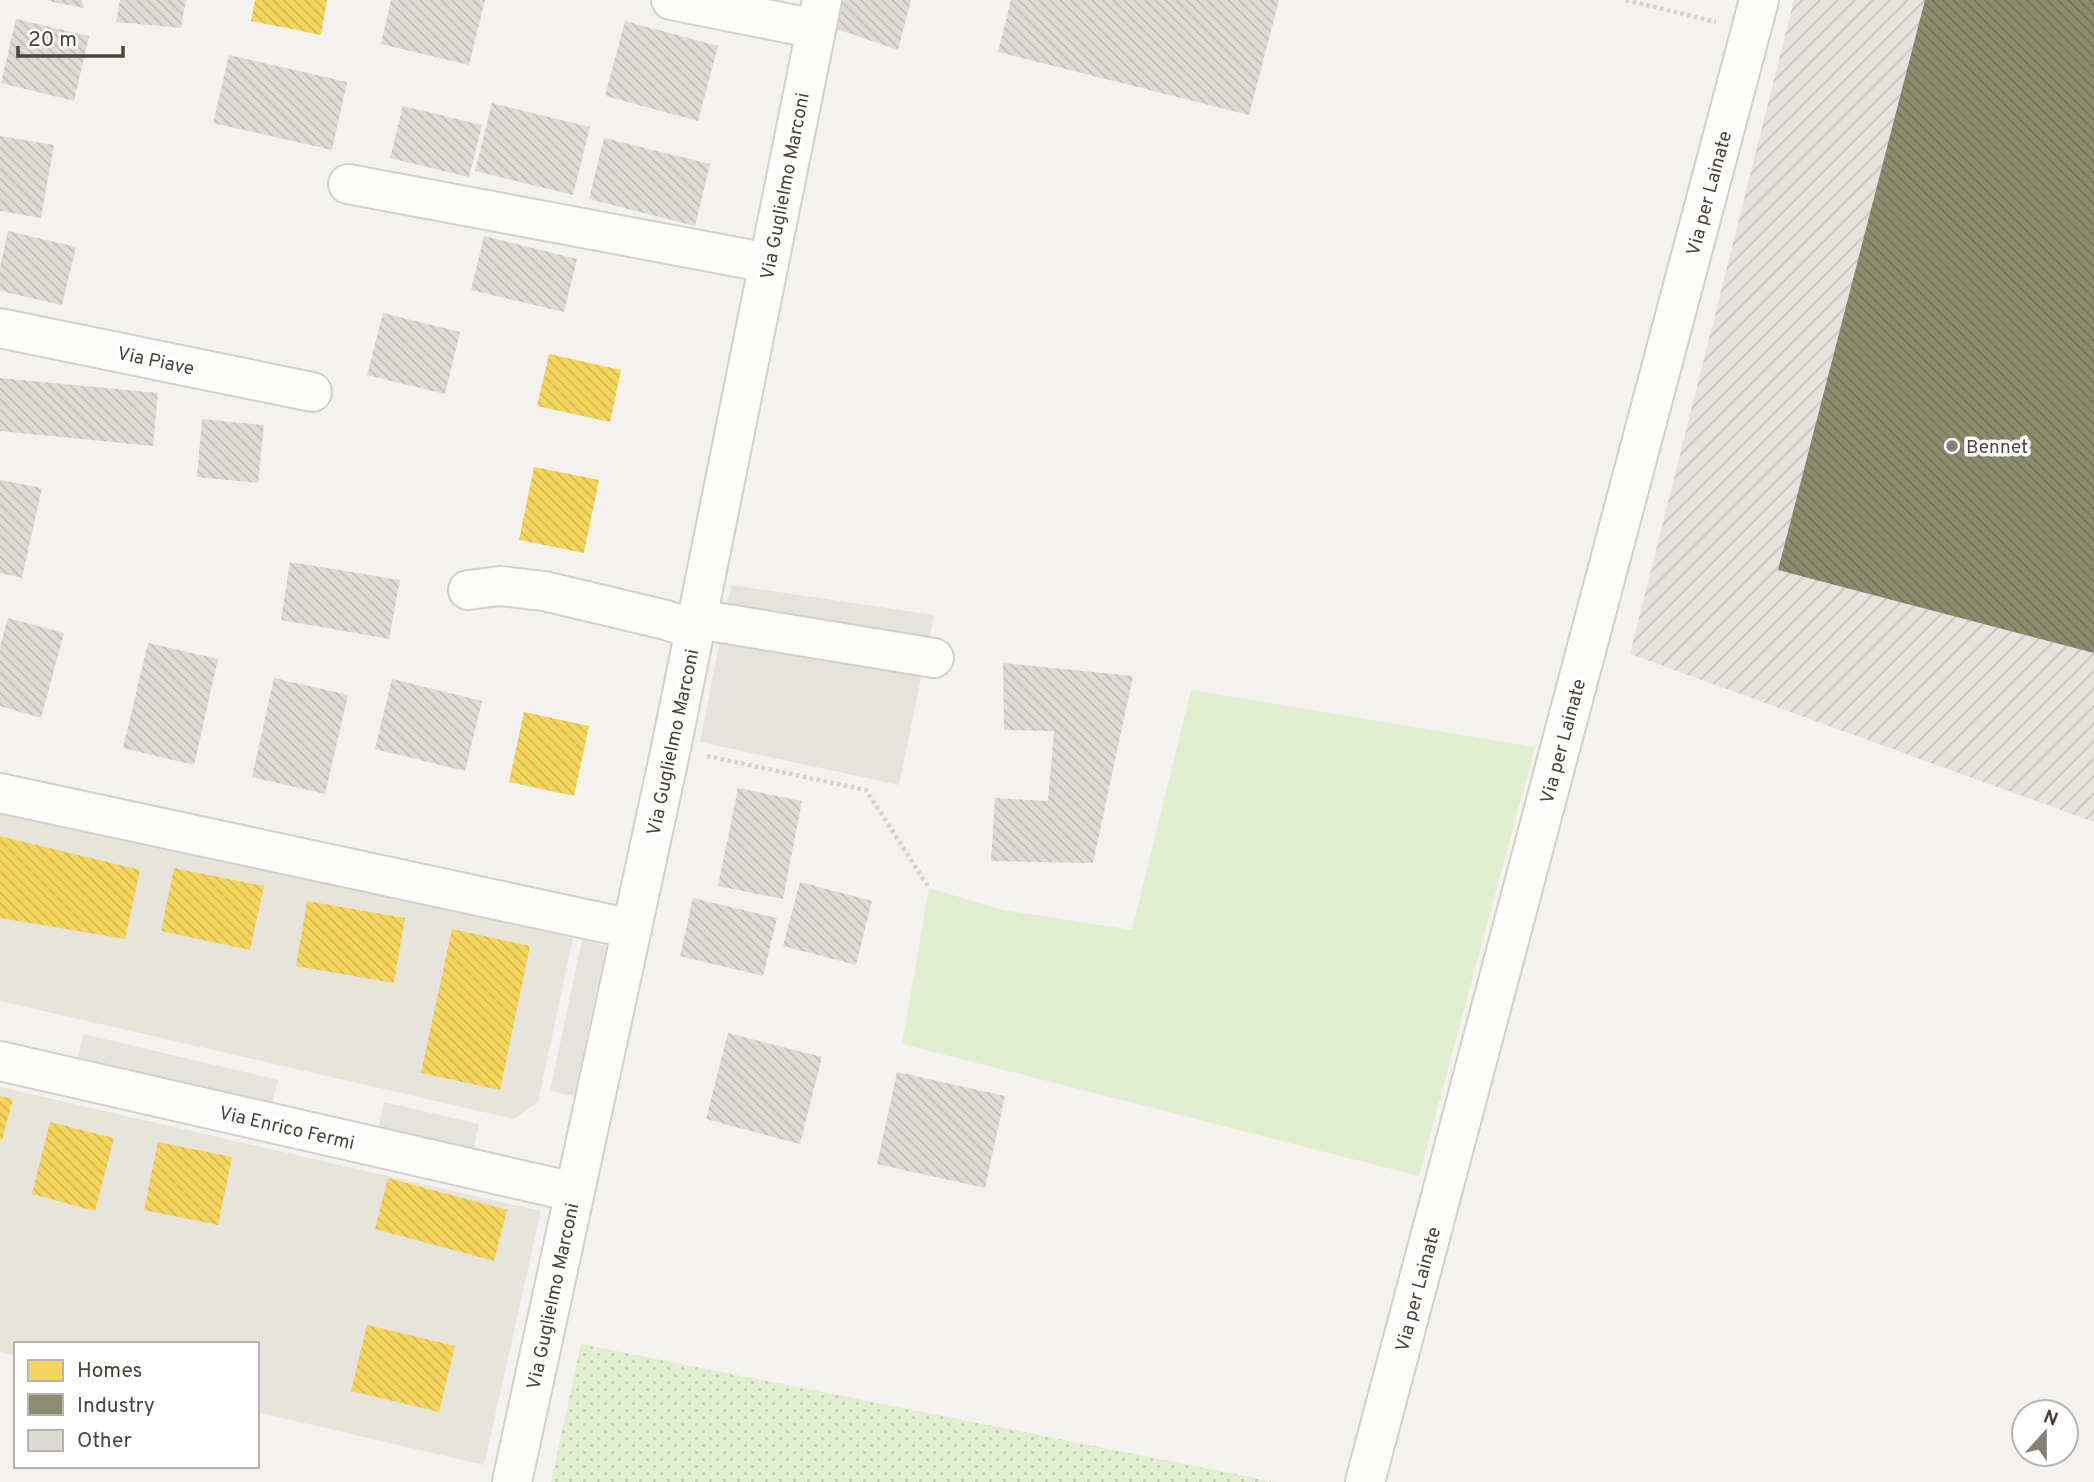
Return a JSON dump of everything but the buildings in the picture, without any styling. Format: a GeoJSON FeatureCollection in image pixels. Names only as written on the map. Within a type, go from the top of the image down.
{"type":"FeatureCollection","features":[{"type":"Feature","properties":{"kind":"street"},"geometry":{"type":"LineString","coordinates":[[671,0],[819,14]]}},
{"type":"Feature","properties":{"kind":"street","name":"Via Guglielmo Marconi"},"geometry":{"type":"LineString","coordinates":[[512,1482],[671,748],[819,14]]}},
{"type":"Feature","properties":{"kind":"street","name":"Via per Lainate"},"geometry":{"type":"LineString","coordinates":[[1365,1482],[1755,15]]}},
{"type":"Feature","properties":{"kind":"street"},"geometry":{"type":"LineString","coordinates":[[348,184],[769,263]]}},
{"type":"Feature","properties":{"kind":"street","name":"Via Piave"},"geometry":{"type":"LineString","coordinates":[[0,328],[312,392]]}},
{"type":"Feature","properties":{"kind":"street"},"geometry":{"type":"LineString","coordinates":[[468,590],[500,586],[544,591],[666,620],[934,658]]}},
{"type":"Feature","properties":{"kind":"street"},"geometry":{"type":"LineString","coordinates":[[0,793],[632,929]]}},
{"type":"Feature","properties":{"kind":"street","name":"Via Enrico Fermi"},"geometry":{"type":"LineString","coordinates":[[0,1061],[574,1192]]}},
{"type":"Feature","properties":{"kind":"path"},"geometry":{"type":"LineString","coordinates":[[1626,0],[1755,15]]}},
{"type":"Feature","properties":{"kind":"path"},"geometry":{"type":"LineString","coordinates":[[671,748],[866,790],[929,888]]}},
{"type":"Feature","properties":{"kind":"shaded area"},"geometry":{"type":"Polygon","coordinates":[[[1794,0],[2094,0],[2094,822],[1630,654],[1794,0]]]}},
{"type":"Feature","properties":{"kind":"shaded area"},"geometry":{"type":"Polygon","coordinates":[[[731,585],[934,615],[899,785],[700,742],[731,585]]]}},
{"type":"Feature","properties":{"kind":"shaded area"},"geometry":{"type":"Polygon","coordinates":[[[0,807],[573,938],[538,1102],[514,1119],[0,1001],[0,807]]]}},
{"type":"Feature","properties":{"kind":"shaded area"},"geometry":{"type":"Polygon","coordinates":[[[582,940],[606,946],[574,1096],[550,1091],[582,940]]]}},
{"type":"Feature","properties":{"kind":"shaded area"},"geometry":{"type":"Polygon","coordinates":[[[83,1034],[278,1080],[272,1104],[78,1058],[83,1034]]]}},
{"type":"Feature","properties":{"kind":"shaded area"},"geometry":{"type":"Polygon","coordinates":[[[0,1087],[541,1211],[484,1465],[259,1412],[259,1342],[14,1342],[14,1356],[0,1352],[0,1087]]]}},
{"type":"Feature","properties":{"kind":"shaded area"},"geometry":{"type":"Polygon","coordinates":[[[384,1102],[479,1124],[473,1150],[378,1129],[384,1102]]]}},
{"type":"Feature","properties":{"kind":"green space"},"geometry":{"type":"Polygon","coordinates":[[[1191,690],[1535,747],[1419,1176],[902,1044],[929,888],[1003,910],[1132,930],[1191,690]]]}},
{"type":"Feature","properties":{"kind":"green space"},"geometry":{"type":"Polygon","coordinates":[[[581,1344],[1274,1482],[551,1482],[581,1344]]]}},
{"type":"Feature","properties":{"kind":"place","name":"Bennet"},"geometry":{"type":"Point","coordinates":[1952,446]}}]}
